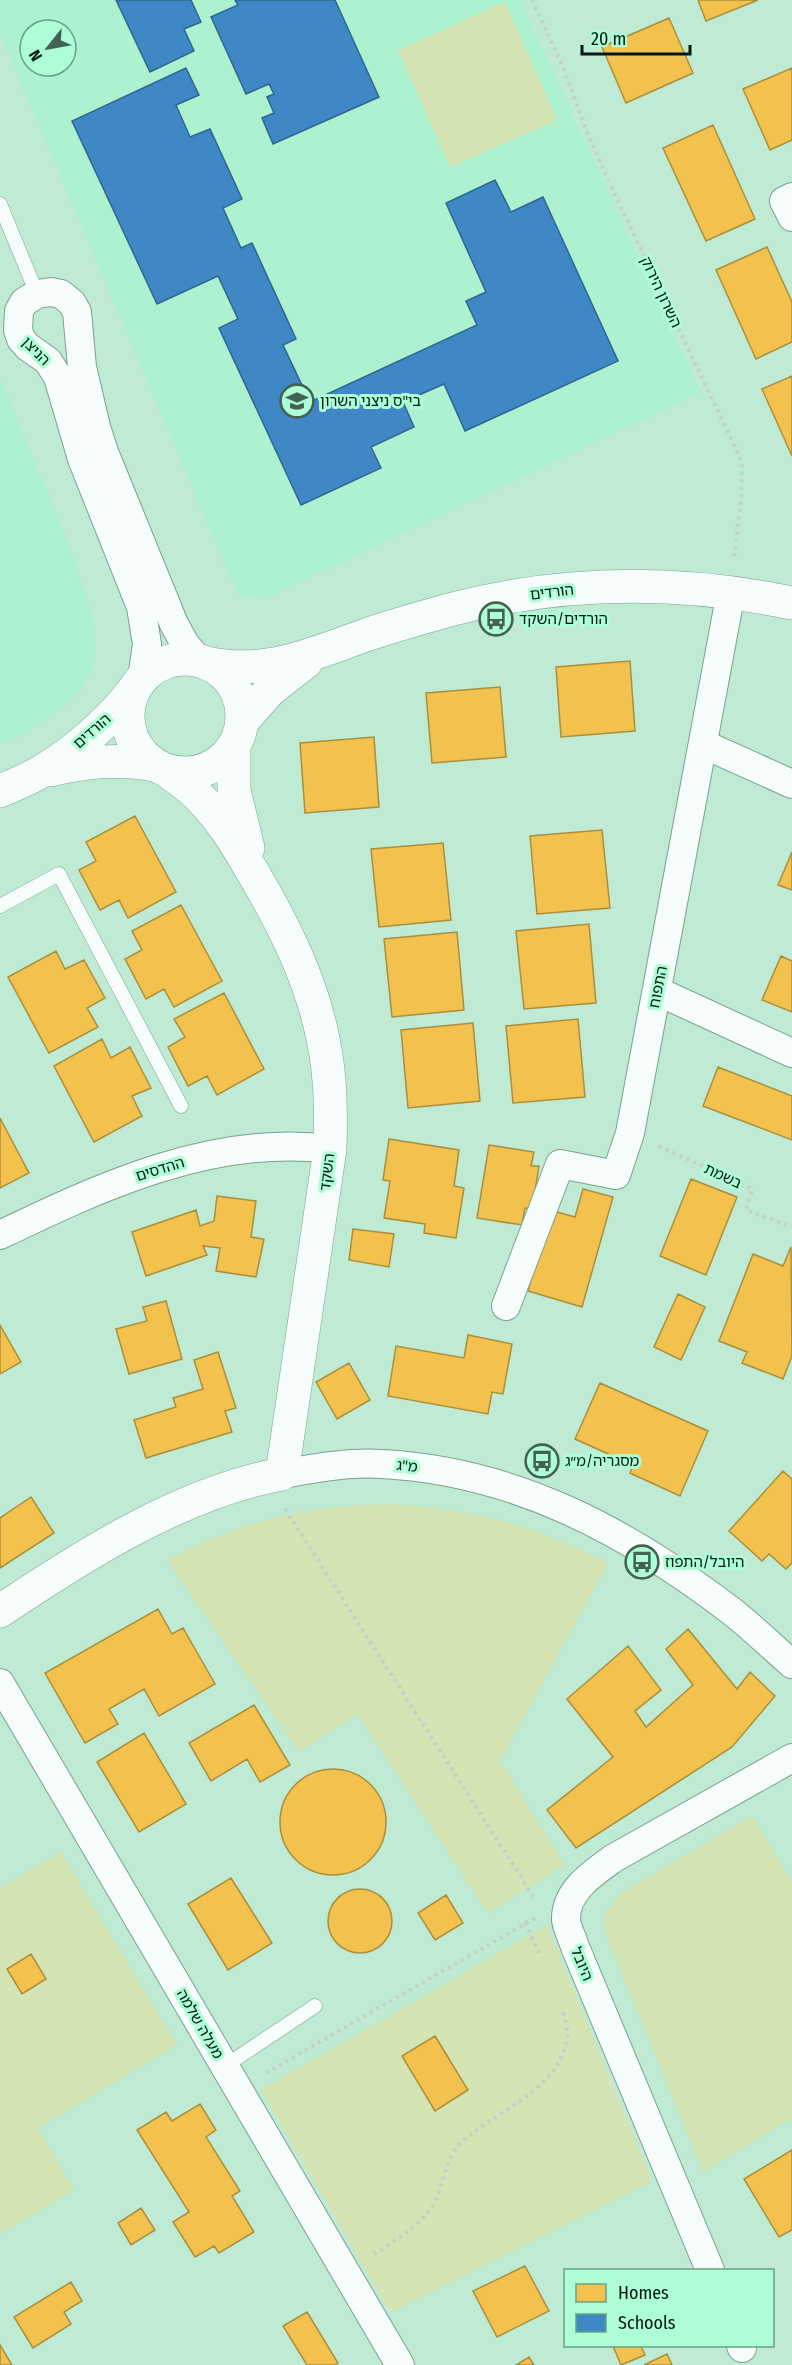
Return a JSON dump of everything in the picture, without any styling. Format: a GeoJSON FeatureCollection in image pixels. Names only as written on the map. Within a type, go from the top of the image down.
{"type":"FeatureCollection","features":[{"type":"Feature","properties":{"kind":"street"},"geometry":{"type":"LineString","coordinates":[[792,197],[784,201],[792,218]]}},
{"type":"Feature","properties":{"kind":"street"},"geometry":{"type":"LineString","coordinates":[[37,294],[51,292],[61,294],[72,303],[77,312],[80,321],[79,344],[86,390],[104,452],[174,624],[185,644],[203,662],[222,673],[234,687],[241,704],[238,734],[222,760],[206,770],[189,774],[161,768],[136,746],[129,729],[129,702],[139,682],[156,667],[172,660],[203,662]]}},
{"type":"Feature","properties":{"kind":"street","name":"הניצן"},"geometry":{"type":"LineString","coordinates":[[37,294],[21,307],[17,320],[18,330],[24,343],[48,361],[58,377],[82,459],[141,607],[147,644],[139,682]]}},
{"type":"Feature","properties":{"kind":"street","name":"הורדים"},"geometry":{"type":"LineString","coordinates":[[203,662],[233,668],[255,668],[277,664],[445,611],[546,591],[636,585],[680,587],[731,592],[792,603]]}},
{"type":"Feature","properties":{"kind":"street","name":"התפוח"},"geometry":{"type":"LineString","coordinates":[[506,1306],[560,1164],[616,1175],[630,1133],[731,592]]}},
{"type":"Feature","properties":{"kind":"street","name":"הורדים"},"geometry":{"type":"LineString","coordinates":[[238,734],[270,690],[320,652]]}},
{"type":"Feature","properties":{"kind":"street","name":"הורדים"},"geometry":{"type":"LineString","coordinates":[[0,791],[42,771],[99,727],[126,701],[139,682]]}},
{"type":"Feature","properties":{"kind":"street","name":"השקד"},"geometry":{"type":"LineString","coordinates":[[238,734],[233,777],[237,803],[258,881]]}},
{"type":"Feature","properties":{"kind":"street"},"geometry":{"type":"LineString","coordinates":[[703,744],[792,784]]}},
{"type":"Feature","properties":{"kind":"street","name":"הורדים"},"geometry":{"type":"LineString","coordinates":[[42,771],[97,761],[130,761],[161,768]]}},
{"type":"Feature","properties":{"kind":"street","name":"השקד"},"geometry":{"type":"LineString","coordinates":[[161,768],[195,792],[213,811],[229,832],[258,881],[297,958],[317,1013],[329,1075],[330,1149],[273,1476]]}},
{"type":"Feature","properties":{"kind":"street"},"geometry":{"type":"LineString","coordinates":[[657,991],[792,1053]]}},
{"type":"Feature","properties":{"kind":"street","name":"ההדסים"},"geometry":{"type":"LineString","coordinates":[[0,1236],[93,1192],[174,1164],[261,1148],[330,1149]]}},
{"type":"Feature","properties":{"kind":"street","name":"מ\"ג"},"geometry":{"type":"LineString","coordinates":[[0,1611],[85,1557],[146,1523],[206,1496],[273,1476],[322,1466],[381,1464],[442,1470],[506,1486],[574,1511],[656,1558],[731,1611],[792,1664]]}},
{"type":"Feature","properties":{"kind":"street","name":"מעלה שלמה"},"geometry":{"type":"LineString","coordinates":[[0,1683],[400,2365]]}},
{"type":"Feature","properties":{"kind":"street"},"geometry":{"type":"LineString","coordinates":[[571,1896],[593,1873],[614,1858],[792,1758]]}},
{"type":"Feature","properties":{"kind":"street","name":"היובל"},"geometry":{"type":"LineString","coordinates":[[571,1896],[566,1920],[575,1947],[709,2269]]}},
{"type":"Feature","properties":{"kind":"lane"},"geometry":{"type":"LineString","coordinates":[[0,204],[37,294]]}},
{"type":"Feature","properties":{"kind":"lane"},"geometry":{"type":"LineString","coordinates":[[0,906],[59,874],[180,1106]]}},
{"type":"Feature","properties":{"kind":"lane"},"geometry":{"type":"LineString","coordinates":[[231,2077],[315,2006]]}},
{"type":"Feature","properties":{"kind":"path","name":"השרון הירוק"},"geometry":{"type":"LineString","coordinates":[[532,0],[563,67],[586,130],[609,182],[742,462],[741,501],[731,592]]}},
{"type":"Feature","properties":{"kind":"path","name":"בשמת"},"geometry":{"type":"LineString","coordinates":[[630,1133],[752,1189],[746,1210],[792,1227]]}},
{"type":"Feature","properties":{"kind":"path"},"geometry":{"type":"LineString","coordinates":[[273,1476],[543,1913]]}},
{"type":"Feature","properties":{"kind":"path"},"geometry":{"type":"LineString","coordinates":[[231,2077],[525,1923],[571,1896]]}},
{"type":"Feature","properties":{"kind":"path"},"geometry":{"type":"LineString","coordinates":[[525,1923],[543,1962]]}},
{"type":"Feature","properties":{"kind":"path"},"geometry":{"type":"LineString","coordinates":[[346,2273],[426,2217],[435,2201],[450,2158],[456,2148],[474,2130],[532,2091],[550,2076],[562,2056],[568,2037],[561,2000]]}},
{"type":"Feature","properties":{"kind":"shaded area"},"geometry":{"type":"Polygon","coordinates":[[[0,0],[520,0],[701,392],[264,599],[238,595],[19,78],[78,78],[78,18],[18,18],[18,76],[0,33],[0,0]]]}},
{"type":"Feature","properties":{"kind":"shaded area"},"geometry":{"type":"Polygon","coordinates":[[[505,2],[557,120],[450,167],[398,50],[505,2]]]}},
{"type":"Feature","properties":{"kind":"shaded area"},"geometry":{"type":"Polygon","coordinates":[[[0,378],[73,555],[94,622],[95,663],[83,686],[61,708],[25,733],[0,744],[0,378]]]}},
{"type":"Feature","properties":{"kind":"shaded area"},"geometry":{"type":"Polygon","coordinates":[[[388,1504],[448,1510],[501,1521],[553,1538],[608,1563],[500,1761],[565,1865],[488,1913],[357,1714],[299,1752],[167,1560],[222,1535],[274,1518],[328,1508],[388,1504]]]}},
{"type":"Feature","properties":{"kind":"shaded area"},"geometry":{"type":"Polygon","coordinates":[[[752,1816],[792,1882],[792,2118],[703,2172],[606,1935],[604,1916],[619,1894],[752,1816]]]}},
{"type":"Feature","properties":{"kind":"shaded area"},"geometry":{"type":"Polygon","coordinates":[[[61,1852],[177,2045],[38,2128],[74,2190],[0,2234],[0,1888],[61,1852]]]}},
{"type":"Feature","properties":{"kind":"shaded area"},"geometry":{"type":"Polygon","coordinates":[[[547,1925],[652,2181],[391,2313],[261,2090],[547,1925]]]}},
{"type":"Feature","properties":{"kind":"building: Homes"},"geometry":{"type":"Polygon","coordinates":[[[698,0],[758,0],[706,21],[698,0]]]}},
{"type":"Feature","properties":{"kind":"building: Homes"},"geometry":{"type":"Polygon","coordinates":[[[669,18],[693,73],[626,103],[602,47],[669,18]]]}},
{"type":"Feature","properties":{"kind":"building: Homes"},"geometry":{"type":"Polygon","coordinates":[[[792,68],[792,140],[770,150],[743,89],[792,68]]]}},
{"type":"Feature","properties":{"kind":"building: Homes"},"geometry":{"type":"Polygon","coordinates":[[[713,125],[755,219],[706,241],[663,148],[713,125]]]}},
{"type":"Feature","properties":{"kind":"building: Homes"},"geometry":{"type":"Polygon","coordinates":[[[767,247],[792,302],[792,342],[756,359],[716,270],[767,247]]]}},
{"type":"Feature","properties":{"kind":"building: Homes"},"geometry":{"type":"Polygon","coordinates":[[[792,376],[792,456],[762,389],[792,376]]]}},
{"type":"Feature","properties":{"kind":"building: Homes"},"geometry":{"type":"Polygon","coordinates":[[[630,661],[635,731],[561,737],[556,667],[630,661]]]}},
{"type":"Feature","properties":{"kind":"building: Homes"},"geometry":{"type":"Polygon","coordinates":[[[500,687],[506,757],[432,763],[426,693],[500,687]]]}},
{"type":"Feature","properties":{"kind":"building: Homes"},"geometry":{"type":"Polygon","coordinates":[[[374,737],[379,807],[305,813],[300,743],[374,737]]]}},
{"type":"Feature","properties":{"kind":"building: Homes"},"geometry":{"type":"Polygon","coordinates":[[[135,816],[176,892],[128,918],[119,900],[100,910],[79,870],[96,861],[86,842],[135,816]]]}},
{"type":"Feature","properties":{"kind":"building: Homes"},"geometry":{"type":"Polygon","coordinates":[[[602,830],[610,908],[537,914],[530,836],[602,830]]]}},
{"type":"Feature","properties":{"kind":"building: Homes"},"geometry":{"type":"Polygon","coordinates":[[[443,843],[451,920],[379,927],[371,849],[443,843]]]}},
{"type":"Feature","properties":{"kind":"building: Homes"},"geometry":{"type":"Polygon","coordinates":[[[792,852],[792,890],[778,885],[792,852]]]}},
{"type":"Feature","properties":{"kind":"building: Homes"},"geometry":{"type":"Polygon","coordinates":[[[181,905],[222,981],[174,1007],[164,989],[146,999],[125,959],[142,950],[132,931],[181,905]]]}},
{"type":"Feature","properties":{"kind":"building: Homes"},"geometry":{"type":"Polygon","coordinates":[[[589,924],[596,1003],[524,1009],[516,931],[589,924]]]}},
{"type":"Feature","properties":{"kind":"building: Homes"},"geometry":{"type":"Polygon","coordinates":[[[457,932],[464,1010],[392,1017],[384,939],[457,932]]]}},
{"type":"Feature","properties":{"kind":"building: Homes"},"geometry":{"type":"Polygon","coordinates":[[[56,951],[65,969],[84,960],[105,998],[87,1008],[98,1027],[49,1053],[8,977],[56,951]]]}},
{"type":"Feature","properties":{"kind":"building: Homes"},"geometry":{"type":"Polygon","coordinates":[[[781,956],[792,961],[792,1012],[762,1000],[781,956]]]}},
{"type":"Feature","properties":{"kind":"building: Homes"},"geometry":{"type":"Polygon","coordinates":[[[224,993],[264,1069],[217,1095],[207,1076],[188,1086],[168,1047],[185,1037],[174,1019],[224,993]]]}},
{"type":"Feature","properties":{"kind":"building: Homes"},"geometry":{"type":"Polygon","coordinates":[[[578,1019],[585,1097],[513,1103],[506,1026],[578,1019]]]}},
{"type":"Feature","properties":{"kind":"building: Homes"},"geometry":{"type":"Polygon","coordinates":[[[473,1023],[480,1101],[408,1108],[401,1030],[473,1023]]]}},
{"type":"Feature","properties":{"kind":"building: Homes"},"geometry":{"type":"Polygon","coordinates":[[[102,1039],[111,1058],[130,1047],[151,1088],[132,1096],[142,1116],[94,1142],[54,1066],[102,1039]]]}},
{"type":"Feature","properties":{"kind":"building: Homes"},"geometry":{"type":"Polygon","coordinates":[[[718,1067],[792,1096],[792,1140],[703,1106],[718,1067]]]}},
{"type":"Feature","properties":{"kind":"building: Homes"},"geometry":{"type":"Polygon","coordinates":[[[0,1118],[29,1173],[0,1188],[0,1118]]]}},
{"type":"Feature","properties":{"kind":"building: Homes"},"geometry":{"type":"Polygon","coordinates":[[[389,1139],[459,1150],[454,1186],[464,1188],[456,1238],[424,1233],[425,1224],[384,1218],[390,1181],[383,1180],[389,1139]]]}},
{"type":"Feature","properties":{"kind":"building: Homes"},"geometry":{"type":"Polygon","coordinates":[[[489,1145],[534,1152],[531,1166],[539,1166],[532,1209],[525,1208],[522,1225],[477,1218],[489,1145]]]}},
{"type":"Feature","properties":{"kind":"building: Homes"},"geometry":{"type":"Polygon","coordinates":[[[691,1179],[737,1197],[706,1275],[660,1256],[691,1179]]]}},
{"type":"Feature","properties":{"kind":"building: Homes"},"geometry":{"type":"Polygon","coordinates":[[[583,1189],[613,1197],[582,1307],[528,1291],[550,1210],[575,1217],[583,1189]]]}},
{"type":"Feature","properties":{"kind":"building: Homes"},"geometry":{"type":"Polygon","coordinates":[[[217,1196],[256,1201],[251,1237],[264,1239],[256,1277],[216,1271],[220,1248],[203,1246],[207,1255],[146,1276],[132,1232],[196,1210],[200,1226],[214,1221],[217,1196]]]}},
{"type":"Feature","properties":{"kind":"building: Homes"},"geometry":{"type":"Polygon","coordinates":[[[353,1229],[394,1234],[389,1267],[349,1260],[353,1229]]]}},
{"type":"Feature","properties":{"kind":"building: Homes"},"geometry":{"type":"Polygon","coordinates":[[[791,1247],[792,1356],[783,1379],[742,1363],[747,1352],[719,1341],[753,1254],[783,1266],[791,1247]]]}},
{"type":"Feature","properties":{"kind":"building: Homes"},"geometry":{"type":"Polygon","coordinates":[[[678,1294],[705,1307],[681,1360],[654,1347],[678,1294]]]}},
{"type":"Feature","properties":{"kind":"building: Homes"},"geometry":{"type":"Polygon","coordinates":[[[166,1301],[182,1359],[129,1374],[116,1329],[147,1321],[143,1307],[166,1301]]]}},
{"type":"Feature","properties":{"kind":"building: Homes"},"geometry":{"type":"Polygon","coordinates":[[[0,1325],[21,1362],[0,1374],[0,1325]]]}},
{"type":"Feature","properties":{"kind":"building: Homes"},"geometry":{"type":"Polygon","coordinates":[[[468,1335],[512,1344],[503,1394],[492,1392],[488,1414],[388,1396],[396,1346],[464,1358],[468,1335]]]}},
{"type":"Feature","properties":{"kind":"building: Homes"},"geometry":{"type":"Polygon","coordinates":[[[218,1352],[236,1408],[225,1411],[232,1432],[146,1458],[134,1420],[176,1407],[173,1398],[203,1389],[194,1360],[218,1352]]]}},
{"type":"Feature","properties":{"kind":"building: Homes"},"geometry":{"type":"Polygon","coordinates":[[[349,1363],[370,1400],[337,1419],[316,1382],[349,1363]]]}},
{"type":"Feature","properties":{"kind":"building: Homes"},"geometry":{"type":"Polygon","coordinates":[[[600,1383],[708,1431],[680,1496],[630,1473],[633,1465],[575,1439],[600,1383]]]}},
{"type":"Feature","properties":{"kind":"building: Homes"},"geometry":{"type":"Polygon","coordinates":[[[783,1471],[792,1479],[792,1563],[786,1569],[769,1554],[762,1561],[729,1531],[783,1471]]]}},
{"type":"Feature","properties":{"kind":"building: Homes"},"geometry":{"type":"Polygon","coordinates":[[[31,1497],[54,1533],[0,1568],[0,1518],[31,1497]]]}},
{"type":"Feature","properties":{"kind":"building: Homes"},"geometry":{"type":"Polygon","coordinates":[[[158,1609],[172,1634],[183,1628],[215,1684],[159,1716],[144,1689],[109,1709],[118,1724],[85,1743],[45,1673],[158,1609]]]}},
{"type":"Feature","properties":{"kind":"building: Homes"},"geometry":{"type":"Polygon","coordinates":[[[688,1629],[737,1689],[750,1672],[775,1696],[732,1747],[576,1848],[547,1810],[613,1757],[567,1699],[628,1646],[661,1690],[635,1711],[646,1727],[693,1685],[666,1649],[688,1629]]]}},
{"type":"Feature","properties":{"kind":"building: Homes"},"geometry":{"type":"Polygon","coordinates":[[[254,1705],[290,1765],[260,1782],[247,1759],[211,1781],[189,1743],[254,1705]]]}},
{"type":"Feature","properties":{"kind":"building: Homes"},"geometry":{"type":"Polygon","coordinates":[[[144,1733],[186,1804],[139,1832],[97,1762],[144,1733]]]}},
{"type":"Feature","properties":{"kind":"building: Homes"},"geometry":{"type":"Polygon","coordinates":[[[333,1769],[353,1773],[370,1785],[382,1802],[386,1822],[382,1842],[370,1859],[353,1871],[333,1875],[313,1871],[296,1859],[284,1842],[280,1822],[284,1802],[296,1785],[313,1773],[333,1769]]]}},
{"type":"Feature","properties":{"kind":"building: Homes"},"geometry":{"type":"Polygon","coordinates":[[[231,1878],[272,1943],[228,1970],[188,1904],[231,1878]]]}},
{"type":"Feature","properties":{"kind":"building: Homes"},"geometry":{"type":"Polygon","coordinates":[[[360,1889],[378,1895],[386,1903],[392,1921],[386,1939],[378,1947],[360,1953],[342,1947],[334,1939],[328,1921],[334,1903],[342,1895],[360,1889]]]}},
{"type":"Feature","properties":{"kind":"building: Homes"},"geometry":{"type":"Polygon","coordinates":[[[446,1895],[463,1923],[435,1940],[418,1913],[446,1895]]]}},
{"type":"Feature","properties":{"kind":"building: Homes"},"geometry":{"type":"Polygon","coordinates":[[[31,1954],[46,1979],[22,1994],[7,1969],[31,1954]]]}},
{"type":"Feature","properties":{"kind":"building: Homes"},"geometry":{"type":"Polygon","coordinates":[[[435,2036],[468,2090],[435,2111],[402,2056],[435,2036]]]}},
{"type":"Feature","properties":{"kind":"building: Homes"},"geometry":{"type":"Polygon","coordinates":[[[200,2104],[216,2130],[206,2137],[240,2191],[232,2196],[254,2232],[219,2253],[214,2246],[195,2257],[173,2222],[189,2212],[137,2130],[166,2112],[172,2121],[200,2104]]]}},
{"type":"Feature","properties":{"kind":"building: Homes"},"geometry":{"type":"Polygon","coordinates":[[[792,2150],[792,2230],[779,2237],[744,2179],[792,2150]]]}},
{"type":"Feature","properties":{"kind":"building: Homes"},"geometry":{"type":"Polygon","coordinates":[[[141,2208],[155,2230],[131,2245],[118,2223],[141,2208]]]}},
{"type":"Feature","properties":{"kind":"building: Homes"},"geometry":{"type":"Polygon","coordinates":[[[525,2266],[549,2311],[497,2337],[473,2291],[525,2266]]]}},
{"type":"Feature","properties":{"kind":"building: Homes"},"geometry":{"type":"Polygon","coordinates":[[[71,2282],[82,2301],[64,2312],[71,2324],[33,2348],[14,2317],[71,2282]]]}},
{"type":"Feature","properties":{"kind":"building: Homes"},"geometry":{"type":"Polygon","coordinates":[[[307,2312],[338,2363],[335,2365],[307,2365],[283,2326],[307,2312]]]}},
{"type":"Feature","properties":{"kind":"building: Homes"},"geometry":{"type":"Polygon","coordinates":[[[0,2345],[12,2365],[0,2365],[0,2345]]]}},
{"type":"Feature","properties":{"kind":"building: Homes"},"geometry":{"type":"Polygon","coordinates":[[[613,2347],[641,2347],[645,2355],[621,2365],[613,2347]]]}},
{"type":"Feature","properties":{"kind":"building: Homes"},"geometry":{"type":"Polygon","coordinates":[[[667,2354],[672,2365],[644,2365],[667,2354]]]}},
{"type":"Feature","properties":{"kind":"building: Homes"},"geometry":{"type":"Polygon","coordinates":[[[529,2357],[534,2365],[516,2365],[529,2357]]]}},
{"type":"Feature","properties":{"kind":"building: Schools"},"geometry":{"type":"Polygon","coordinates":[[[116,0],[191,0],[201,22],[184,29],[194,51],[150,72],[116,0]]]}},
{"type":"Feature","properties":{"kind":"building: Schools"},"geometry":{"type":"Polygon","coordinates":[[[235,0],[335,0],[379,97],[273,144],[262,118],[274,113],[267,97],[274,94],[269,84],[246,94],[211,17],[238,5],[235,0]]]}},
{"type":"Feature","properties":{"kind":"building: Schools"},"geometry":{"type":"Polygon","coordinates":[[[186,68],[199,95],[176,105],[190,137],[210,129],[242,199],[223,208],[241,248],[252,243],[296,339],[283,345],[310,402],[477,325],[466,301],[486,292],[446,203],[495,180],[511,212],[543,197],[618,361],[465,431],[444,384],[403,402],[414,427],[371,447],[381,468],[301,505],[219,328],[238,319],[218,276],[157,304],[72,121],[186,68]]]}},
{"type":"Feature","properties":{"kind":"place","name":"בי\"ס ניצני השרון"},"geometry":{"type":"Point","coordinates":[297,401]}},
{"type":"Feature","properties":{"kind":"place","name":"הורדים/השקד"},"geometry":{"type":"Point","coordinates":[496,619]}},
{"type":"Feature","properties":{"kind":"place","name":"מסגריה/מ״ג"},"geometry":{"type":"Point","coordinates":[542,1461]}},
{"type":"Feature","properties":{"kind":"place","name":"היובל/התפוז"},"geometry":{"type":"Point","coordinates":[642,1562]}}]}
